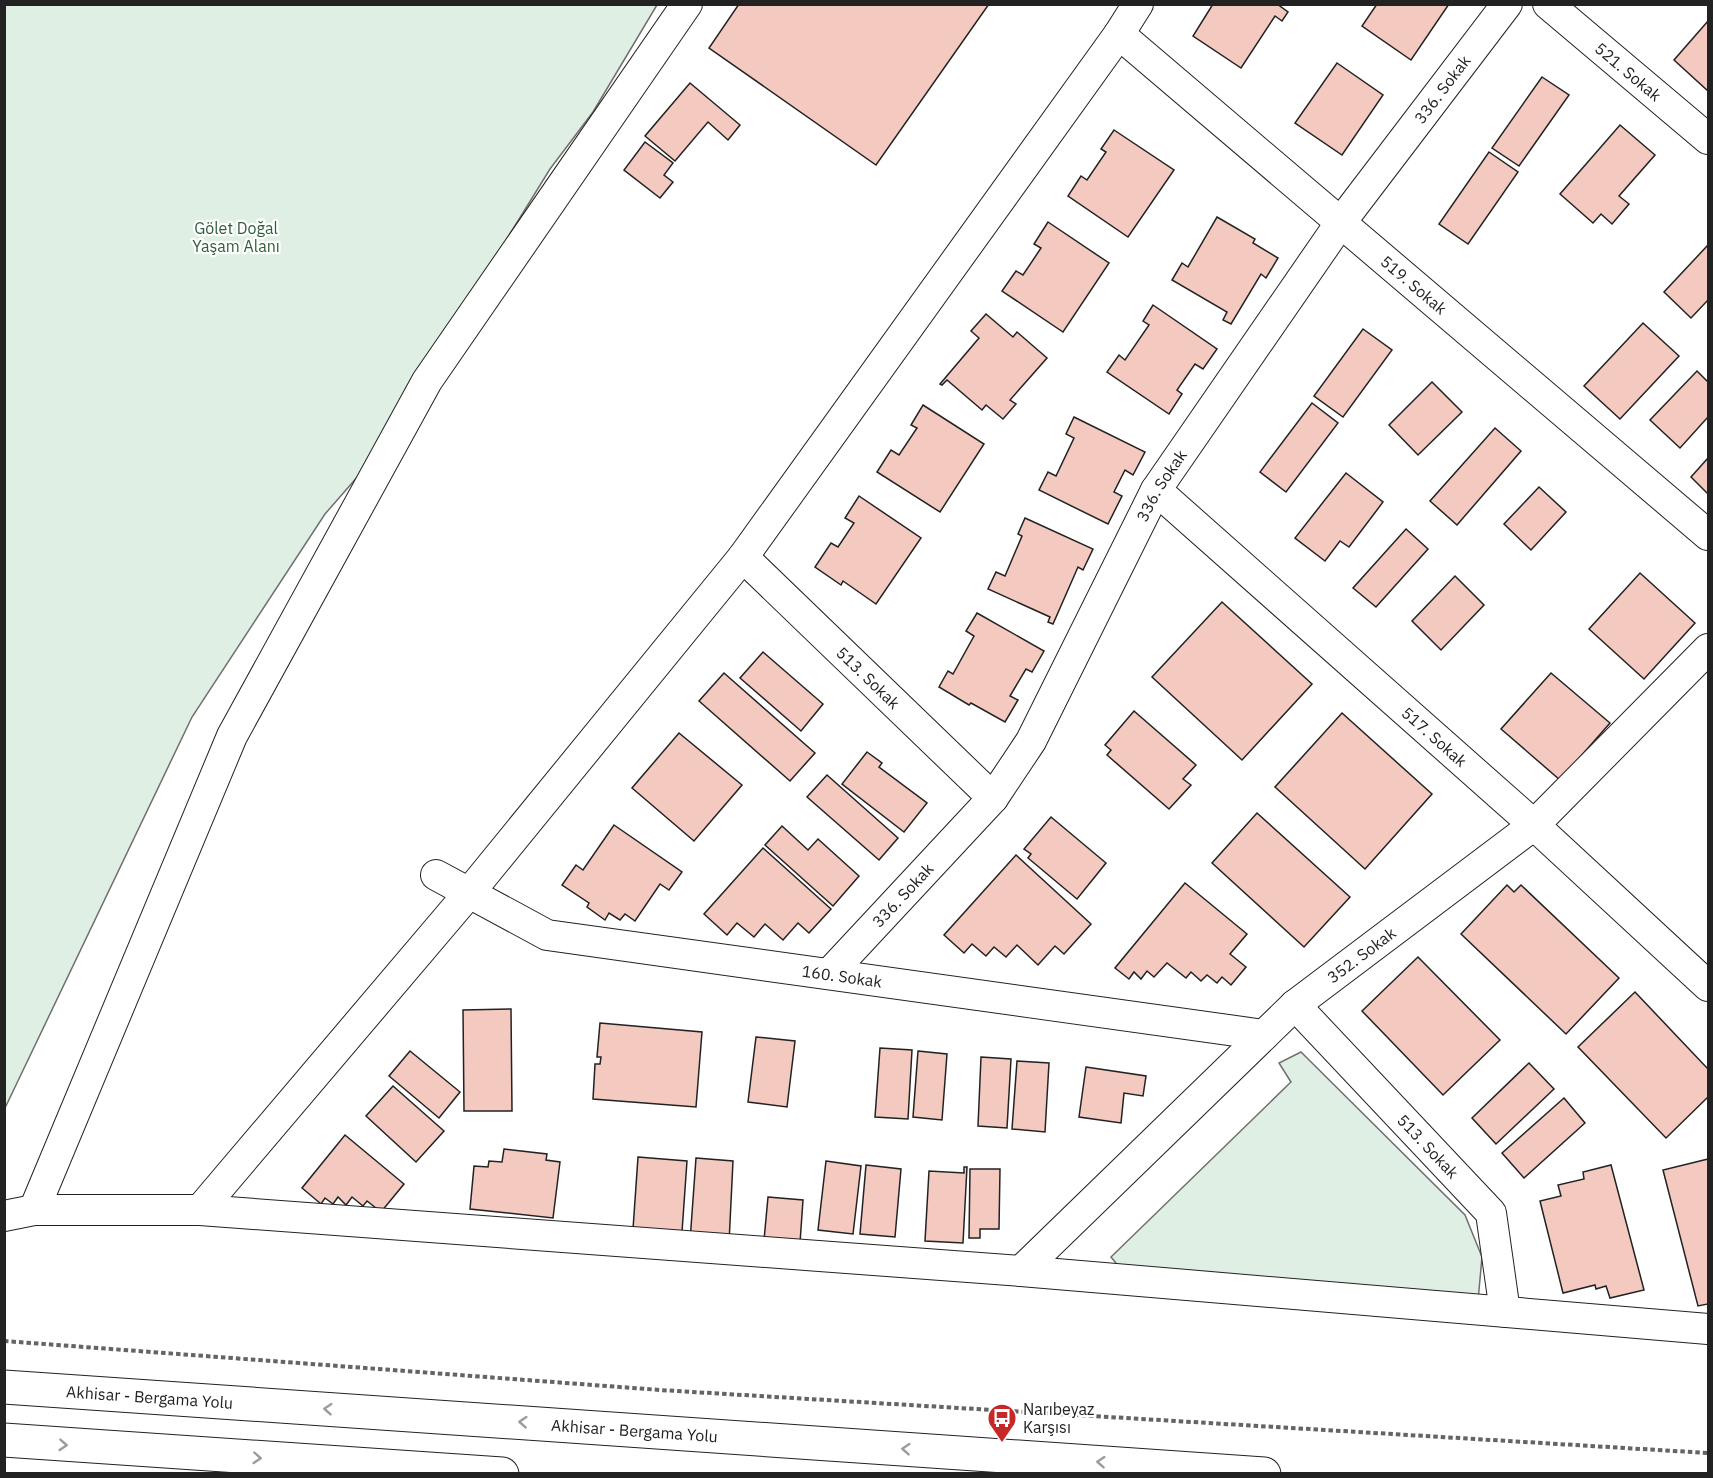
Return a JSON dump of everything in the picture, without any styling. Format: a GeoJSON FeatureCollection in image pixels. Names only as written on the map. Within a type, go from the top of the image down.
{"type":"FeatureCollection","features":[{"type":"Feature","properties":{"kind":"main road","name":"Akhisar - Bergama Yolu"},"geometry":{"type":"LineString","coordinates":[[4,1387],[1264,1473]]}},
{"type":"Feature","properties":{"kind":"main road"},"geometry":{"type":"LineString","coordinates":[[4,1440],[502,1473]]}},
{"type":"Feature","properties":{"kind":"street"},"geometry":{"type":"LineString","coordinates":[[34,1210],[232,736],[427,381],[687,4]]}},
{"type":"Feature","properties":{"kind":"street"},"geometry":{"type":"LineString","coordinates":[[200,1210],[469,893],[743,557],[1119,34],[1138,4]]}},
{"type":"Feature","properties":{"kind":"street","name":"336. Sokak"},"geometry":{"type":"LineString","coordinates":[[829,974],[993,798],[1031,741],[1156,490],[1341,222],[1508,4]]}},
{"type":"Feature","properties":{"kind":"street","name":"521. Sokak"},"geometry":{"type":"LineString","coordinates":[[1548,4],[1708,140]]}},
{"type":"Feature","properties":{"kind":"street","name":"519. Sokak"},"geometry":{"type":"LineString","coordinates":[[1119,34],[1708,535]]}},
{"type":"Feature","properties":{"kind":"street","name":"517. Sokak"},"geometry":{"type":"LineString","coordinates":[[1156,490],[1534,825],[1708,986]]}},
{"type":"Feature","properties":{"kind":"street","name":"513. Sokak"},"geometry":{"type":"LineString","coordinates":[[743,557],[993,798]]}},
{"type":"Feature","properties":{"kind":"street","name":"352. Sokak"},"geometry":{"type":"LineString","coordinates":[[1021,1271],[1295,1005],[1534,825],[1708,649]]}},
{"type":"Feature","properties":{"kind":"street","name":"160. Sokak"},"geometry":{"type":"LineString","coordinates":[[436,875],[547,935],[1264,1035]]}},
{"type":"Feature","properties":{"kind":"street","name":"513. Sokak"},"geometry":{"type":"LineString","coordinates":[[1295,1005],[1491,1213],[1505,1312]]}},
{"type":"Feature","properties":{"kind":"street"},"geometry":{"type":"LineString","coordinates":[[4,1216],[34,1210],[200,1210],[1021,1271],[1708,1329]]}},
{"type":"Feature","properties":{"kind":"path"},"geometry":{"type":"LineString","coordinates":[[4,1341],[660,1390],[1708,1453]]}},
{"type":"Feature","properties":{"kind":"green space","name":"Gölet Doğal Yaşam Alanı"},"geometry":{"type":"Polygon","coordinates":[[[5,5],[657,5],[593,112],[550,169],[366,467],[325,514],[192,717],[5,1108],[5,5]]]}},
{"type":"Feature","properties":{"kind":"green space"},"geometry":{"type":"Polygon","coordinates":[[[1301,1052],[1465,1215],[1482,1257],[1478,1301],[1120,1268],[1111,1257],[1291,1082],[1279,1063],[1301,1052]]]}},
{"type":"Feature","properties":{"kind":"building"},"geometry":{"type":"Polygon","coordinates":[[[739,4],[989,4],[876,165],[709,48],[739,4]]]}},
{"type":"Feature","properties":{"kind":"building"},"geometry":{"type":"Polygon","coordinates":[[[1213,4],[1277,4],[1288,12],[1282,21],[1275,16],[1241,68],[1193,36],[1213,4]]]}},
{"type":"Feature","properties":{"kind":"building"},"geometry":{"type":"Polygon","coordinates":[[[1377,4],[1449,4],[1411,60],[1362,26],[1377,4]]]}},
{"type":"Feature","properties":{"kind":"building"},"geometry":{"type":"Polygon","coordinates":[[[1708,21],[1708,91],[1674,60],[1708,21]]]}},
{"type":"Feature","properties":{"kind":"building"},"geometry":{"type":"Polygon","coordinates":[[[1337,63],[1383,95],[1342,155],[1295,123],[1337,63]]]}},
{"type":"Feature","properties":{"kind":"building"},"geometry":{"type":"Polygon","coordinates":[[[1542,77],[1569,95],[1519,166],[1492,148],[1542,77]]]}},
{"type":"Feature","properties":{"kind":"building"},"geometry":{"type":"Polygon","coordinates":[[[690,83],[740,125],[728,140],[708,122],[675,161],[645,136],[690,83]]]}},
{"type":"Feature","properties":{"kind":"building"},"geometry":{"type":"Polygon","coordinates":[[[1620,125],[1655,155],[1619,196],[1629,204],[1612,224],[1601,214],[1593,223],[1560,194],[1620,125]]]}},
{"type":"Feature","properties":{"kind":"building"},"geometry":{"type":"Polygon","coordinates":[[[1114,130],[1174,170],[1128,237],[1068,196],[1081,176],[1087,180],[1106,152],[1101,149],[1114,130]]]}},
{"type":"Feature","properties":{"kind":"building"},"geometry":{"type":"Polygon","coordinates":[[[645,142],[673,163],[664,175],[673,182],[660,198],[624,170],[645,142]]]}},
{"type":"Feature","properties":{"kind":"building"},"geometry":{"type":"Polygon","coordinates":[[[1489,152],[1518,172],[1468,244],[1439,224],[1489,152]]]}},
{"type":"Feature","properties":{"kind":"building"},"geometry":{"type":"Polygon","coordinates":[[[1217,217],[1255,239],[1253,243],[1278,258],[1266,278],[1261,274],[1231,324],[1223,320],[1227,312],[1172,280],[1182,263],[1188,267],[1217,217]]]}},
{"type":"Feature","properties":{"kind":"building"},"geometry":{"type":"Polygon","coordinates":[[[1048,222],[1109,263],[1063,332],[1002,291],[1016,271],[1023,275],[1041,248],[1034,244],[1048,222]]]}},
{"type":"Feature","properties":{"kind":"building"},"geometry":{"type":"Polygon","coordinates":[[[1708,245],[1708,300],[1691,318],[1664,292],[1708,245]]]}},
{"type":"Feature","properties":{"kind":"building"},"geometry":{"type":"Polygon","coordinates":[[[1153,305],[1217,349],[1203,369],[1195,364],[1177,390],[1182,394],[1169,414],[1107,372],[1119,355],[1125,360],[1149,325],[1143,321],[1153,305]]]}},
{"type":"Feature","properties":{"kind":"building"},"geometry":{"type":"Polygon","coordinates":[[[986,314],[1013,337],[1017,332],[1047,358],[1010,400],[1016,404],[1003,419],[986,405],[982,410],[947,380],[942,385],[940,384],[979,338],[971,331],[986,314]]]}},
{"type":"Feature","properties":{"kind":"building"},"geometry":{"type":"Polygon","coordinates":[[[1643,323],[1679,356],[1620,419],[1584,386],[1643,323]]]}},
{"type":"Feature","properties":{"kind":"building"},"geometry":{"type":"Polygon","coordinates":[[[1363,329],[1392,350],[1343,417],[1314,396],[1363,329]]]}},
{"type":"Feature","properties":{"kind":"building"},"geometry":{"type":"Polygon","coordinates":[[[1697,371],[1708,382],[1708,417],[1680,448],[1650,420],[1697,371]]]}},
{"type":"Feature","properties":{"kind":"building"},"geometry":{"type":"Polygon","coordinates":[[[1432,382],[1462,412],[1418,455],[1389,425],[1432,382]]]}},
{"type":"Feature","properties":{"kind":"building"},"geometry":{"type":"Polygon","coordinates":[[[1312,403],[1338,423],[1286,492],[1260,472],[1312,403]]]}},
{"type":"Feature","properties":{"kind":"building"},"geometry":{"type":"Polygon","coordinates":[[[923,405],[984,444],[940,512],[877,472],[891,450],[899,455],[917,428],[911,425],[923,405]]]}},
{"type":"Feature","properties":{"kind":"building"},"geometry":{"type":"Polygon","coordinates":[[[1074,417],[1145,452],[1133,475],[1125,470],[1114,492],[1122,496],[1108,524],[1039,490],[1048,472],[1056,476],[1074,438],[1066,434],[1074,417]]]}},
{"type":"Feature","properties":{"kind":"building"},"geometry":{"type":"Polygon","coordinates":[[[1495,428],[1521,451],[1457,525],[1430,501],[1495,428]]]}},
{"type":"Feature","properties":{"kind":"building"},"geometry":{"type":"Polygon","coordinates":[[[1708,458],[1708,494],[1691,477],[1708,458]]]}},
{"type":"Feature","properties":{"kind":"building"},"geometry":{"type":"Polygon","coordinates":[[[1346,473],[1383,502],[1349,547],[1340,541],[1325,561],[1295,538],[1346,473]]]}},
{"type":"Feature","properties":{"kind":"building"},"geometry":{"type":"Polygon","coordinates":[[[1539,487],[1566,512],[1531,550],[1504,524],[1539,487]]]}},
{"type":"Feature","properties":{"kind":"building"},"geometry":{"type":"Polygon","coordinates":[[[859,496],[921,538],[876,604],[843,581],[841,585],[815,567],[831,543],[838,547],[854,523],[845,518],[859,496]]]}},
{"type":"Feature","properties":{"kind":"building"},"geometry":{"type":"Polygon","coordinates":[[[1025,518],[1093,549],[1083,570],[1078,567],[1053,624],[1048,622],[1050,617],[988,589],[996,572],[1005,576],[1022,536],[1018,534],[1025,518]]]}},
{"type":"Feature","properties":{"kind":"building"},"geometry":{"type":"Polygon","coordinates":[[[1406,529],[1428,549],[1376,607],[1353,588],[1406,529]]]}},
{"type":"Feature","properties":{"kind":"building"},"geometry":{"type":"Polygon","coordinates":[[[1640,573],[1695,623],[1644,679],[1589,629],[1640,573]]]}},
{"type":"Feature","properties":{"kind":"building"},"geometry":{"type":"Polygon","coordinates":[[[1455,576],[1484,605],[1441,650],[1412,621],[1455,576]]]}},
{"type":"Feature","properties":{"kind":"building"},"geometry":{"type":"Polygon","coordinates":[[[1222,602],[1312,684],[1242,760],[1152,677],[1222,602]]]}},
{"type":"Feature","properties":{"kind":"building"},"geometry":{"type":"Polygon","coordinates":[[[977,613],[1044,651],[1032,672],[1026,669],[1010,696],[1018,700],[1005,722],[971,703],[969,705],[939,687],[948,671],[953,674],[974,636],[966,631],[977,613]]]}},
{"type":"Feature","properties":{"kind":"building"},"geometry":{"type":"Polygon","coordinates":[[[763,652],[823,704],[801,731],[740,678],[763,652]]]}},
{"type":"Feature","properties":{"kind":"building"},"geometry":{"type":"Polygon","coordinates":[[[724,673],[815,753],[790,781],[699,701],[724,673]]]}},
{"type":"Feature","properties":{"kind":"building"},"geometry":{"type":"Polygon","coordinates":[[[1551,673],[1610,723],[1560,780],[1501,729],[1551,673]]]}},
{"type":"Feature","properties":{"kind":"building"},"geometry":{"type":"Polygon","coordinates":[[[1134,711],[1196,765],[1183,779],[1191,785],[1169,809],[1107,755],[1111,750],[1105,745],[1134,711]]]}},
{"type":"Feature","properties":{"kind":"building"},"geometry":{"type":"Polygon","coordinates":[[[1342,713],[1432,794],[1365,869],[1275,787],[1342,713]]]}},
{"type":"Feature","properties":{"kind":"building"},"geometry":{"type":"Polygon","coordinates":[[[679,733],[742,785],[694,841],[632,788],[679,733]]]}},
{"type":"Feature","properties":{"kind":"building"},"geometry":{"type":"Polygon","coordinates":[[[867,752],[882,763],[879,767],[927,803],[904,832],[842,784],[867,752]]]}},
{"type":"Feature","properties":{"kind":"building"},"geometry":{"type":"Polygon","coordinates":[[[827,775],[898,838],[879,860],[807,797],[827,775]]]}},
{"type":"Feature","properties":{"kind":"building"},"geometry":{"type":"Polygon","coordinates":[[[1257,813],[1350,897],[1304,947],[1212,863],[1257,813]]]}},
{"type":"Feature","properties":{"kind":"building"},"geometry":{"type":"Polygon","coordinates":[[[1051,817],[1106,863],[1077,899],[1028,858],[1031,854],[1024,849],[1051,817]]]}},
{"type":"Feature","properties":{"kind":"building"},"geometry":{"type":"Polygon","coordinates":[[[614,825],[682,872],[669,890],[660,884],[635,921],[625,914],[620,920],[609,913],[605,920],[587,907],[589,903],[562,885],[576,865],[583,870],[614,825]]]}},
{"type":"Feature","properties":{"kind":"building"},"geometry":{"type":"Polygon","coordinates":[[[782,826],[808,850],[818,839],[859,876],[833,906],[765,845],[782,826]]]}},
{"type":"Feature","properties":{"kind":"building"},"geometry":{"type":"Polygon","coordinates":[[[763,848],[831,909],[809,933],[798,923],[783,940],[765,924],[754,937],[737,923],[727,935],[704,914],[763,848]]]}},
{"type":"Feature","properties":{"kind":"building"},"geometry":{"type":"Polygon","coordinates":[[[1016,855],[1091,924],[1064,954],[1055,946],[1038,965],[1017,945],[1006,957],[994,947],[986,956],[972,944],[964,953],[944,935],[1016,855]]]}},
{"type":"Feature","properties":{"kind":"building"},"geometry":{"type":"Polygon","coordinates":[[[1185,883],[1247,934],[1230,954],[1246,967],[1231,985],[1222,977],[1217,983],[1207,975],[1201,981],[1191,972],[1186,978],[1167,963],[1154,977],[1147,971],[1141,979],[1134,972],[1129,979],[1115,968],[1185,883]]]}},
{"type":"Feature","properties":{"kind":"building"},"geometry":{"type":"Polygon","coordinates":[[[1507,885],[1514,892],[1521,885],[1619,978],[1566,1034],[1461,934],[1507,885]]]}},
{"type":"Feature","properties":{"kind":"building"},"geometry":{"type":"Polygon","coordinates":[[[1418,957],[1500,1040],[1443,1095],[1362,1011],[1418,957]]]}},
{"type":"Feature","properties":{"kind":"building"},"geometry":{"type":"Polygon","coordinates":[[[1635,992],[1708,1069],[1708,1097],[1666,1138],[1578,1047],[1635,992]]]}},
{"type":"Feature","properties":{"kind":"building"},"geometry":{"type":"Polygon","coordinates":[[[511,1009],[512,1111],[464,1111],[463,1010],[511,1009]]]}},
{"type":"Feature","properties":{"kind":"building"},"geometry":{"type":"Polygon","coordinates":[[[600,1023],[702,1032],[696,1107],[593,1099],[595,1064],[600,1064],[601,1057],[597,1057],[600,1023]]]}},
{"type":"Feature","properties":{"kind":"building"},"geometry":{"type":"Polygon","coordinates":[[[756,1037],[795,1041],[787,1107],[748,1102],[756,1037]]]}},
{"type":"Feature","properties":{"kind":"building"},"geometry":{"type":"Polygon","coordinates":[[[880,1048],[912,1050],[908,1119],[875,1117],[880,1048]]]}},
{"type":"Feature","properties":{"kind":"building"},"geometry":{"type":"Polygon","coordinates":[[[410,1051],[460,1092],[439,1118],[389,1076],[410,1051]]]}},
{"type":"Feature","properties":{"kind":"building"},"geometry":{"type":"Polygon","coordinates":[[[918,1051],[947,1054],[942,1120],[913,1117],[918,1051]]]}},
{"type":"Feature","properties":{"kind":"building"},"geometry":{"type":"Polygon","coordinates":[[[981,1057],[1011,1059],[1007,1128],[978,1126],[981,1057]]]}},
{"type":"Feature","properties":{"kind":"building"},"geometry":{"type":"Polygon","coordinates":[[[1017,1061],[1049,1063],[1045,1132],[1012,1129],[1017,1061]]]}},
{"type":"Feature","properties":{"kind":"building"},"geometry":{"type":"Polygon","coordinates":[[[1529,1063],[1554,1089],[1496,1144],[1472,1118],[1529,1063]]]}},
{"type":"Feature","properties":{"kind":"building"},"geometry":{"type":"Polygon","coordinates":[[[1086,1067],[1146,1076],[1143,1096],[1124,1093],[1121,1123],[1079,1117],[1086,1067]]]}},
{"type":"Feature","properties":{"kind":"building"},"geometry":{"type":"Polygon","coordinates":[[[393,1086],[444,1131],[416,1162],[366,1116],[393,1086]]]}},
{"type":"Feature","properties":{"kind":"building"},"geometry":{"type":"Polygon","coordinates":[[[1564,1098],[1585,1123],[1524,1178],[1502,1153],[1564,1098]]]}},
{"type":"Feature","properties":{"kind":"building"},"geometry":{"type":"Polygon","coordinates":[[[345,1135],[404,1184],[381,1212],[367,1201],[363,1206],[352,1197],[346,1205],[338,1197],[333,1204],[325,1198],[321,1204],[302,1188],[345,1135]]]}},
{"type":"Feature","properties":{"kind":"building"},"geometry":{"type":"Polygon","coordinates":[[[504,1149],[547,1154],[546,1160],[560,1162],[553,1218],[470,1209],[474,1166],[488,1167],[489,1161],[502,1162],[504,1149]]]}},
{"type":"Feature","properties":{"kind":"building"},"geometry":{"type":"Polygon","coordinates":[[[638,1157],[687,1161],[682,1232],[633,1229],[638,1157]]]}},
{"type":"Feature","properties":{"kind":"building"},"geometry":{"type":"Polygon","coordinates":[[[696,1158],[733,1161],[729,1243],[690,1241],[696,1158]]]}},
{"type":"Feature","properties":{"kind":"building"},"geometry":{"type":"Polygon","coordinates":[[[1708,1159],[1708,1304],[1698,1306],[1663,1170],[1708,1159]]]}},
{"type":"Feature","properties":{"kind":"building"},"geometry":{"type":"Polygon","coordinates":[[[826,1161],[861,1166],[853,1234],[818,1230],[826,1161]]]}},
{"type":"Feature","properties":{"kind":"building"},"geometry":{"type":"Polygon","coordinates":[[[866,1165],[901,1169],[895,1237],[860,1234],[866,1165]]]}},
{"type":"Feature","properties":{"kind":"building"},"geometry":{"type":"Polygon","coordinates":[[[1611,1165],[1644,1290],[1610,1298],[1606,1286],[1596,1289],[1595,1285],[1563,1293],[1540,1201],[1561,1196],[1558,1185],[1584,1179],[1583,1172],[1611,1165]]]}},
{"type":"Feature","properties":{"kind":"building"},"geometry":{"type":"Polygon","coordinates":[[[964,1167],[967,1167],[963,1243],[925,1241],[929,1171],[964,1173],[964,1167]]]}},
{"type":"Feature","properties":{"kind":"building"},"geometry":{"type":"Polygon","coordinates":[[[970,1169],[1000,1169],[999,1229],[980,1229],[980,1238],[969,1238],[970,1169]]]}},
{"type":"Feature","properties":{"kind":"building"},"geometry":{"type":"Polygon","coordinates":[[[768,1197],[803,1200],[800,1243],[764,1240],[768,1197]]]}},
{"type":"Feature","properties":{"kind":"place","name":"Narıbeyaz Karşısı"},"geometry":{"type":"Point","coordinates":[1002,1444]}}]}
